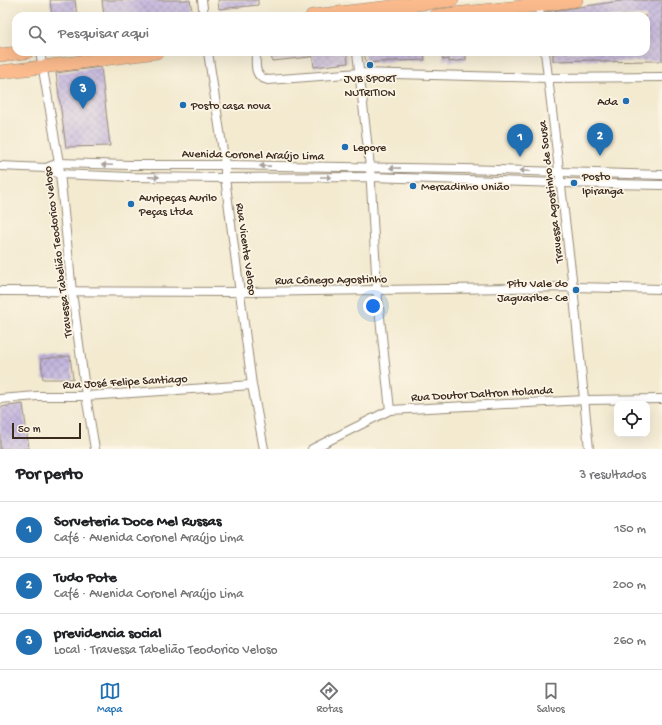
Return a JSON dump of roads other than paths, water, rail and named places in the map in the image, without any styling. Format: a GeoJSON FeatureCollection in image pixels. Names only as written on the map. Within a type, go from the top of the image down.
{"type":"FeatureCollection","features":[{"type":"Feature","properties":{"kind":"main road"},"geometry":{"type":"LineString","coordinates":[[360,12],[452,0]]}},
{"type":"Feature","properties":{"kind":"main road"},"geometry":{"type":"LineString","coordinates":[[481,12],[539,7],[576,0]]}},
{"type":"Feature","properties":{"kind":"main road"},"geometry":{"type":"LineString","coordinates":[[0,55],[12,54]]}},
{"type":"Feature","properties":{"kind":"main road"},"geometry":{"type":"LineString","coordinates":[[0,72],[110,56]]}},
{"type":"Feature","properties":{"kind":"street"},"geometry":{"type":"LineString","coordinates":[[202,0],[204,12]]}},
{"type":"Feature","properties":{"kind":"street","name":"Travessa Tabelião Teodorico Veloso"},"geometry":{"type":"LineString","coordinates":[[41,56],[59,163],[72,292],[86,396],[96,449]]}},
{"type":"Feature","properties":{"kind":"street","name":"Rua Vicente Veloso"},"geometry":{"type":"LineString","coordinates":[[209,56],[225,165],[225,178],[252,385],[264,449]]}},
{"type":"Feature","properties":{"kind":"street"},"geometry":{"type":"LineString","coordinates":[[256,56],[256,72],[263,79],[268,80],[359,74],[548,78],[662,77]]}},
{"type":"Feature","properties":{"kind":"street"},"geometry":{"type":"LineString","coordinates":[[357,56],[370,167],[377,290],[390,410]]}},
{"type":"Feature","properties":{"kind":"street","name":"Travessa Agostinho de Sousa"},"geometry":{"type":"LineString","coordinates":[[545,56],[573,286],[589,449]]}},
{"type":"Feature","properties":{"kind":"street"},"geometry":{"type":"LineString","coordinates":[[46,168],[59,163]]}},
{"type":"Feature","properties":{"kind":"street","name":"Avenida Coronel Araújo Lima"},"geometry":{"type":"LineString","coordinates":[[59,163],[370,167],[662,175]]}},
{"type":"Feature","properties":{"kind":"street"},"geometry":{"type":"LineString","coordinates":[[129,165],[130,177]]}},
{"type":"Feature","properties":{"kind":"street"},"geometry":{"type":"LineString","coordinates":[[0,166],[46,168],[59,174]]}},
{"type":"Feature","properties":{"kind":"street"},"geometry":{"type":"LineString","coordinates":[[299,167],[300,177]]}},
{"type":"Feature","properties":{"kind":"street"},"geometry":{"type":"LineString","coordinates":[[463,169],[464,180]]}},
{"type":"Feature","properties":{"kind":"street","name":"Avenida Coronel Araújo Lima"},"geometry":{"type":"LineString","coordinates":[[59,174],[130,177],[225,178],[370,177],[560,184],[662,185]]}},
{"type":"Feature","properties":{"kind":"street"},"geometry":{"type":"LineString","coordinates":[[628,174],[628,185]]}},
{"type":"Feature","properties":{"kind":"street","name":"Rua Cônego Agostinho"},"geometry":{"type":"LineString","coordinates":[[0,291],[241,292],[573,286],[662,289]]}},
{"type":"Feature","properties":{"kind":"street","name":"Rua José Felipe Santiago"},"geometry":{"type":"LineString","coordinates":[[0,399],[37,396],[86,396],[252,385]]}},
{"type":"Feature","properties":{"kind":"street","name":"Rua Doutor Daltron Holanda"},"geometry":{"type":"LineString","coordinates":[[312,449],[390,410],[585,400],[662,399]]}},
{"type":"Feature","properties":{"kind":"place","name":"JVB SPORT NUTRITION"},"geometry":{"type":"Point","coordinates":[370,65]}},
{"type":"Feature","properties":{"kind":"place","name":"Ada"},"geometry":{"type":"Point","coordinates":[626,101]}},
{"type":"Feature","properties":{"kind":"place","name":"Posto casa nova"},"geometry":{"type":"Point","coordinates":[183,105]}},
{"type":"Feature","properties":{"kind":"place","name":"previdencia social"},"geometry":{"type":"Point","coordinates":[83,109]}},
{"type":"Feature","properties":{"kind":"place","name":"Lepore"},"geometry":{"type":"Point","coordinates":[345,147]}},
{"type":"Feature","properties":{"kind":"place","name":"Tudo Pote"},"geometry":{"type":"Point","coordinates":[600,156]}},
{"type":"Feature","properties":{"kind":"place","name":"Sorveteria Doce Mel Russas"},"geometry":{"type":"Point","coordinates":[520,157]}},
{"type":"Feature","properties":{"kind":"place","name":"Posto Ipiranga"},"geometry":{"type":"Point","coordinates":[574,183]}},
{"type":"Feature","properties":{"kind":"place","name":"Mercadinho União"},"geometry":{"type":"Point","coordinates":[413,186]}},
{"type":"Feature","properties":{"kind":"place","name":"Auripeças Aurilo Peças Ltda"},"geometry":{"type":"Point","coordinates":[131,204]}},
{"type":"Feature","properties":{"kind":"place","name":"Pitu Vale do Jaguaribe- Ce"},"geometry":{"type":"Point","coordinates":[576,290]}}]}
